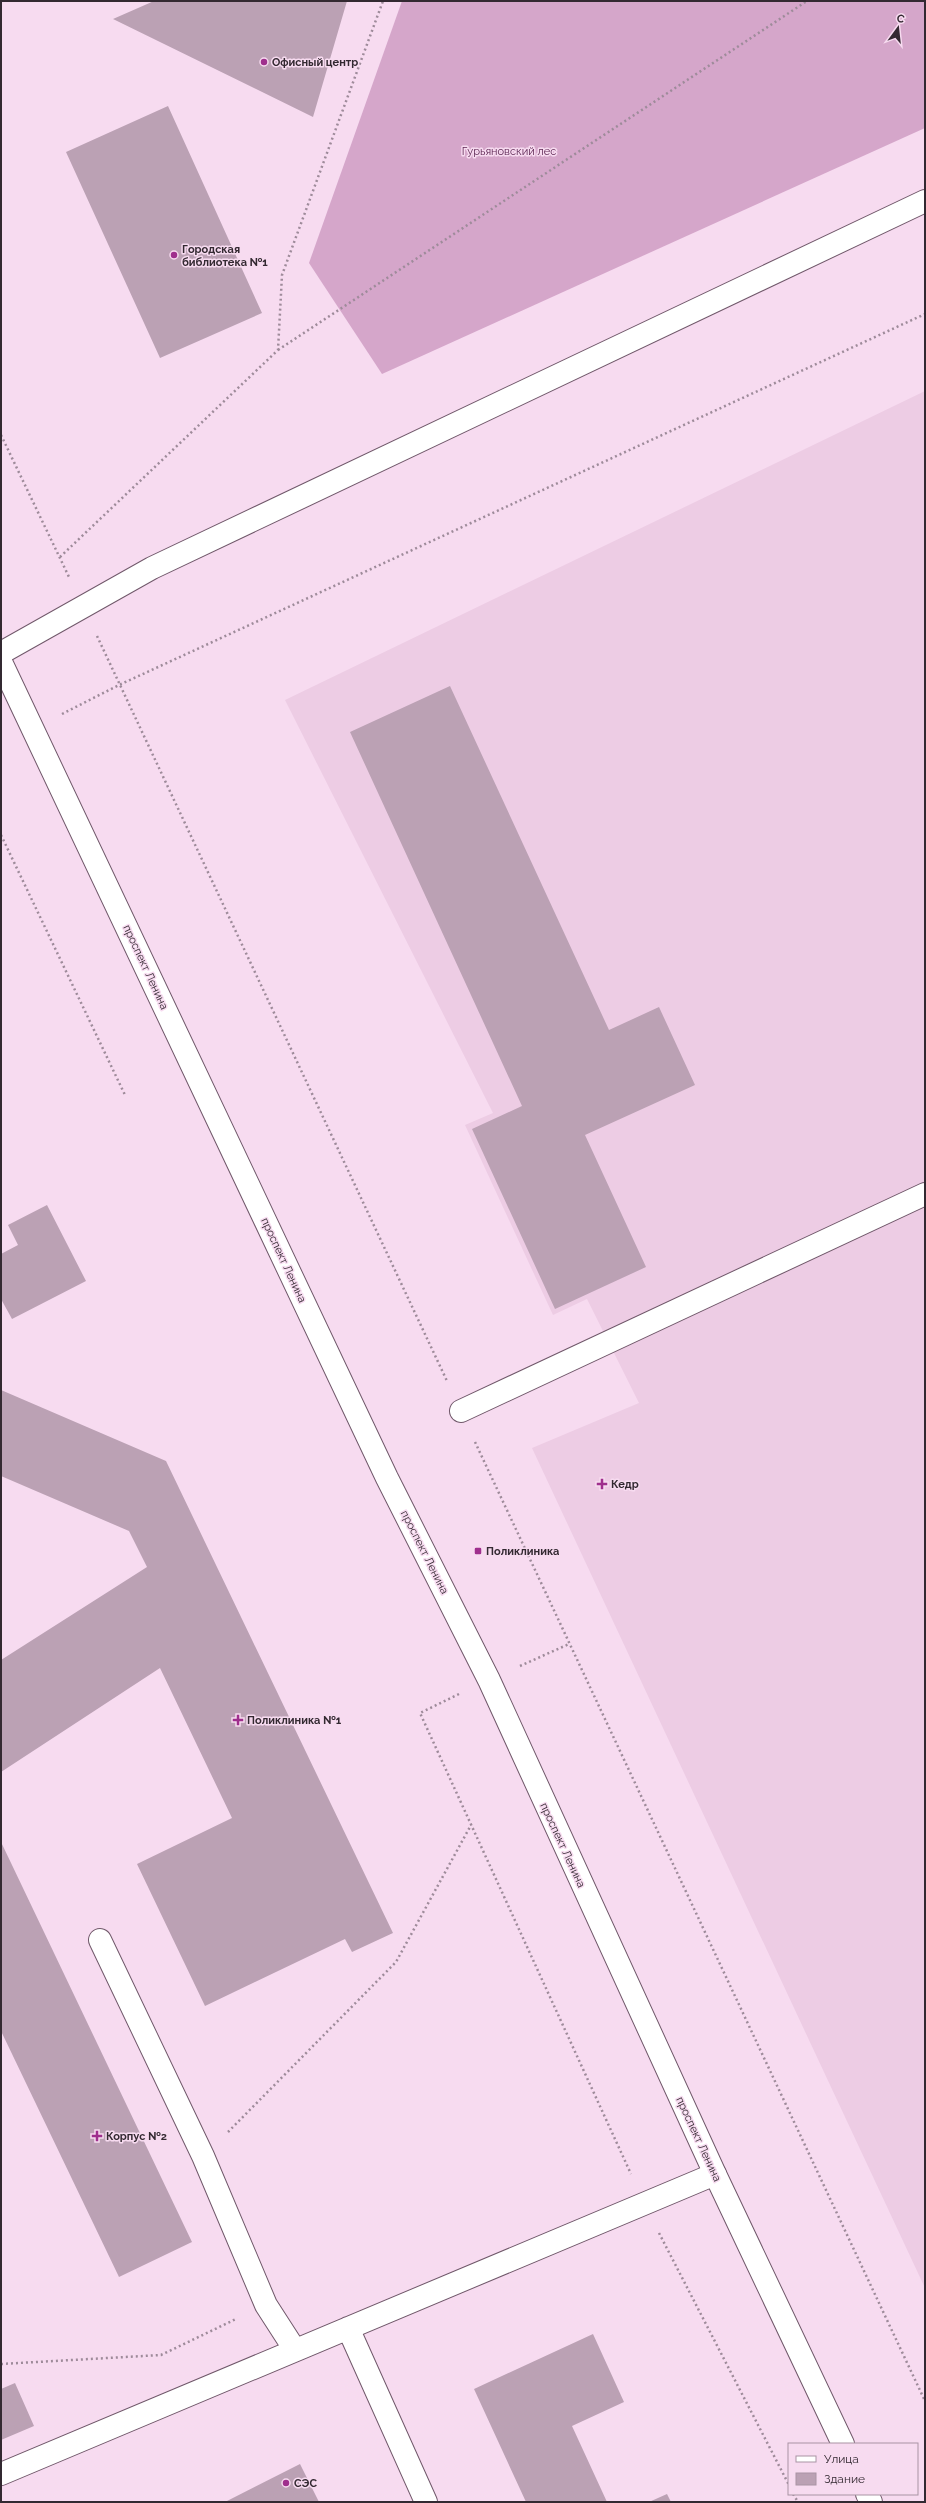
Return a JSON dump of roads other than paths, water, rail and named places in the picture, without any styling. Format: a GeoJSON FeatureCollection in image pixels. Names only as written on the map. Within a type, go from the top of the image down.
{"type":"FeatureCollection","features":[{"type":"Feature","properties":{"kind":"main road"},"geometry":{"type":"LineString","coordinates":[[1,653],[152,568],[925,201]]}},
{"type":"Feature","properties":{"kind":"main road","name":"проспект Ленина"},"geometry":{"type":"LineString","coordinates":[[1,662],[387,1478],[489,1680],[715,2174],[843,2443]]}},
{"type":"Feature","properties":{"kind":"main road"},"geometry":{"type":"LineString","coordinates":[[460,1411],[925,1194]]}},
{"type":"Feature","properties":{"kind":"main road"},"geometry":{"type":"LineString","coordinates":[[100,1940],[203,2156],[266,2305],[295,2350]]}},
{"type":"Feature","properties":{"kind":"main road"},"geometry":{"type":"LineString","coordinates":[[1,2474],[715,2174]]}},
{"type":"Feature","properties":{"kind":"main road"},"geometry":{"type":"LineString","coordinates":[[348,2328],[426,2502]]}},
{"type":"Feature","properties":{"kind":"place","name":"Офисный центр"},"geometry":{"type":"Point","coordinates":[264,62]}},
{"type":"Feature","properties":{"kind":"place","name":"Городская библиотека №1"},"geometry":{"type":"Point","coordinates":[174,255]}},
{"type":"Feature","properties":{"kind":"place","name":"Кедр"},"geometry":{"type":"Point","coordinates":[602,1484]}},
{"type":"Feature","properties":{"kind":"place","name":"Поликлиника"},"geometry":{"type":"Point","coordinates":[478,1551]}},
{"type":"Feature","properties":{"kind":"place","name":"Поликлиника №1"},"geometry":{"type":"Point","coordinates":[238,1720]}},
{"type":"Feature","properties":{"kind":"place","name":"Корпус №2"},"geometry":{"type":"Point","coordinates":[97,2136]}},
{"type":"Feature","properties":{"kind":"place","name":"СЭС"},"geometry":{"type":"Point","coordinates":[286,2483]}},
{"type":"Feature","properties":{"kind":"park label","name":"Гурьяновский лес"},"geometry":{"type":"Point","coordinates":[509,151]}}]}
